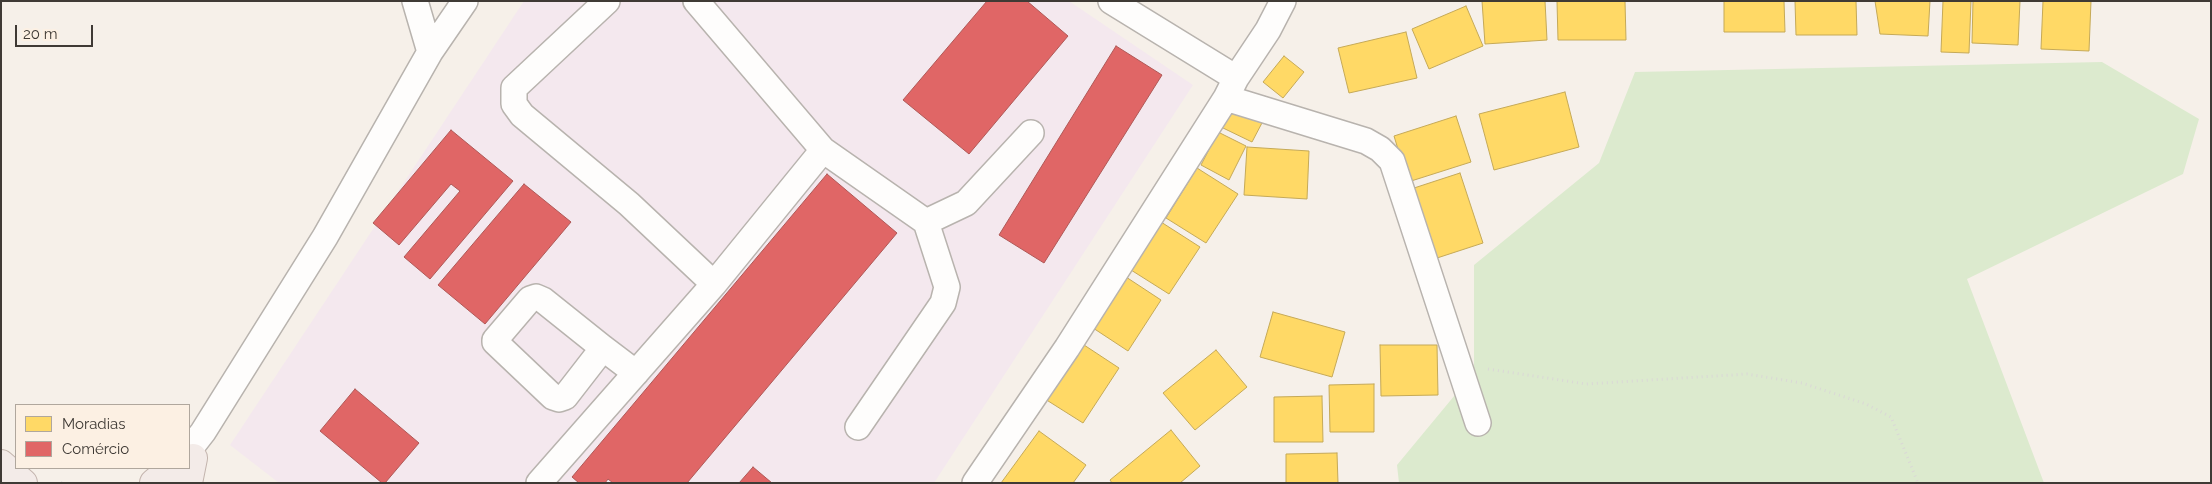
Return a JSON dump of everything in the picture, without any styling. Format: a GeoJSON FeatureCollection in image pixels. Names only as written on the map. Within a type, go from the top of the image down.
{"type":"FeatureCollection","features":[{"type":"Feature","properties":{"kind":"main road"},"geometry":{"type":"LineString","coordinates":[[1,464],[23,483]]}},
{"type":"Feature","properties":{"kind":"main road"},"geometry":{"type":"LineString","coordinates":[[154,483],[175,469]]}},
{"type":"Feature","properties":{"kind":"street"},"geometry":{"type":"LineString","coordinates":[[415,1],[430,52]]}},
{"type":"Feature","properties":{"kind":"street"},"geometry":{"type":"LineString","coordinates":[[190,456],[325,237],[430,52],[465,1]]}},
{"type":"Feature","properties":{"kind":"street"},"geometry":{"type":"LineString","coordinates":[[607,1],[514,88],[514,104],[522,115],[628,204],[714,284]]}},
{"type":"Feature","properties":{"kind":"street"},"geometry":{"type":"LineString","coordinates":[[696,1],[823,150],[926,222],[947,287],[943,303],[858,427]]}},
{"type":"Feature","properties":{"kind":"street"},"geometry":{"type":"LineString","coordinates":[[1111,1],[1231,88],[1366,141],[1380,149],[1392,161],[1478,423]]}},
{"type":"Feature","properties":{"kind":"street"},"geometry":{"type":"LineString","coordinates":[[975,483],[1067,348],[1268,30],[1283,1]]}},
{"type":"Feature","properties":{"kind":"street"},"geometry":{"type":"LineString","coordinates":[[926,222],[966,203],[1031,133]]}},
{"type":"Feature","properties":{"kind":"street"},"geometry":{"type":"LineString","coordinates":[[539,483],[714,284],[823,150]]}},
{"type":"Feature","properties":{"kind":"street"},"geometry":{"type":"LineString","coordinates":[[603,348],[636,373]]}},
{"type":"Feature","properties":{"kind":"street"},"geometry":{"type":"LineString","coordinates":[[166,483],[179,469]]}},
{"type":"Feature","properties":{"kind":"street"},"geometry":{"type":"LineString","coordinates":[[180,483],[184,469]]}},
{"type":"Feature","properties":{"kind":"path"},"geometry":{"type":"LineString","coordinates":[[1456,360],[1479,368],[1586,384],[1747,374],[1802,383],[1866,404],[1890,418],[1918,483]]}},
{"type":"Feature","properties":{"kind":"shaded area"},"geometry":{"type":"Polygon","coordinates":[[[524,1],[1069,1],[1193,85],[934,483],[279,483],[230,445],[524,1]]]}},
{"type":"Feature","properties":{"kind":"green space"},"geometry":{"type":"Polygon","coordinates":[[[2102,62],[2199,119],[2183,174],[1967,279],[2044,483],[1399,483],[1397,465],[1474,372],[1474,265],[1599,163],[1635,72],[2102,62]]]}},
{"type":"Feature","properties":{"kind":"building: Moradias"},"geometry":{"type":"Polygon","coordinates":[[[1482,1],[1545,1],[1547,40],[1485,44],[1482,1]]]}},
{"type":"Feature","properties":{"kind":"building: Moradias"},"geometry":{"type":"Polygon","coordinates":[[[1557,1],[1625,1],[1626,40],[1558,40],[1557,1]]]}},
{"type":"Feature","properties":{"kind":"building: Moradias"},"geometry":{"type":"Polygon","coordinates":[[[1724,1],[1784,1],[1785,32],[1724,32],[1724,1]]]}},
{"type":"Feature","properties":{"kind":"building: Moradias"},"geometry":{"type":"Polygon","coordinates":[[[1795,1],[1856,1],[1857,35],[1796,35],[1795,1]]]}},
{"type":"Feature","properties":{"kind":"building: Moradias"},"geometry":{"type":"Polygon","coordinates":[[[1875,1],[1930,1],[1928,36],[1880,34],[1875,1]]]}},
{"type":"Feature","properties":{"kind":"building: Moradias"},"geometry":{"type":"Polygon","coordinates":[[[1943,1],[1971,1],[1969,53],[1941,52],[1943,1]]]}},
{"type":"Feature","properties":{"kind":"building: Moradias"},"geometry":{"type":"Polygon","coordinates":[[[1973,1],[2020,1],[2018,45],[1972,43],[1973,1]]]}},
{"type":"Feature","properties":{"kind":"building: Moradias"},"geometry":{"type":"Polygon","coordinates":[[[2043,1],[2091,1],[2089,51],[2041,49],[2043,1]]]}},
{"type":"Feature","properties":{"kind":"building: Moradias"},"geometry":{"type":"Polygon","coordinates":[[[1466,6],[1483,46],[1429,69],[1412,29],[1466,6]]]}},
{"type":"Feature","properties":{"kind":"building: Moradias"},"geometry":{"type":"Polygon","coordinates":[[[1406,32],[1417,78],[1349,93],[1338,48],[1406,32]]]}},
{"type":"Feature","properties":{"kind":"building: Moradias"},"geometry":{"type":"Polygon","coordinates":[[[1284,56],[1304,72],[1283,98],[1263,82],[1284,56]]]}},
{"type":"Feature","properties":{"kind":"building: Moradias"},"geometry":{"type":"Polygon","coordinates":[[[1565,92],[1579,147],[1494,170],[1479,114],[1565,92]]]}},
{"type":"Feature","properties":{"kind":"building: Moradias"},"geometry":{"type":"Polygon","coordinates":[[[1231,105],[1263,121],[1252,142],[1221,127],[1231,105]]]}},
{"type":"Feature","properties":{"kind":"building: Moradias"},"geometry":{"type":"Polygon","coordinates":[[[1456,116],[1471,162],[1408,182],[1394,136],[1456,116]]]}},
{"type":"Feature","properties":{"kind":"building: Moradias"},"geometry":{"type":"Polygon","coordinates":[[[1218,132],[1246,146],[1229,180],[1201,165],[1218,132]]]}},
{"type":"Feature","properties":{"kind":"building: Moradias"},"geometry":{"type":"Polygon","coordinates":[[[1247,147],[1309,151],[1307,199],[1244,195],[1247,147]]]}},
{"type":"Feature","properties":{"kind":"building: Moradias"},"geometry":{"type":"Polygon","coordinates":[[[1197,168],[1238,194],[1206,243],[1166,218],[1197,168]]]}},
{"type":"Feature","properties":{"kind":"building: Moradias"},"geometry":{"type":"Polygon","coordinates":[[[1460,173],[1483,243],[1434,259],[1411,189],[1460,173]]]}},
{"type":"Feature","properties":{"kind":"building: Moradias"},"geometry":{"type":"Polygon","coordinates":[[[1161,222],[1200,247],[1169,294],[1131,270],[1161,222]]]}},
{"type":"Feature","properties":{"kind":"building: Moradias"},"geometry":{"type":"Polygon","coordinates":[[[1126,277],[1161,300],[1128,351],[1093,328],[1126,277]]]}},
{"type":"Feature","properties":{"kind":"building: Moradias"},"geometry":{"type":"Polygon","coordinates":[[[1273,312],[1345,332],[1332,377],[1260,357],[1273,312]]]}},
{"type":"Feature","properties":{"kind":"building: Moradias"},"geometry":{"type":"Polygon","coordinates":[[[1081,343],[1119,368],[1083,423],[1045,399],[1081,343]]]}},
{"type":"Feature","properties":{"kind":"building: Moradias"},"geometry":{"type":"Polygon","coordinates":[[[1380,345],[1437,345],[1438,395],[1381,396],[1380,345]]]}},
{"type":"Feature","properties":{"kind":"building: Moradias"},"geometry":{"type":"Polygon","coordinates":[[[1216,350],[1247,387],[1195,430],[1163,393],[1216,350]]]}},
{"type":"Feature","properties":{"kind":"building: Moradias"},"geometry":{"type":"Polygon","coordinates":[[[1374,384],[1374,432],[1330,432],[1329,385],[1374,384]]]}},
{"type":"Feature","properties":{"kind":"building: Moradias"},"geometry":{"type":"Polygon","coordinates":[[[1322,396],[1323,442],[1274,442],[1274,397],[1322,396]]]}},
{"type":"Feature","properties":{"kind":"building: Moradias"},"geometry":{"type":"Polygon","coordinates":[[[1171,430],[1200,466],[1180,483],[1112,483],[1110,480],[1171,430]]]}},
{"type":"Feature","properties":{"kind":"building: Moradias"},"geometry":{"type":"Polygon","coordinates":[[[1039,431],[1086,465],[1073,483],[1001,483],[1039,431]]]}},
{"type":"Feature","properties":{"kind":"building: Moradias"},"geometry":{"type":"Polygon","coordinates":[[[1337,453],[1338,483],[1286,483],[1286,454],[1337,453]]]}},
{"type":"Feature","properties":{"kind":"building: Comércio"},"geometry":{"type":"Polygon","coordinates":[[[987,1],[1027,1],[1068,36],[969,154],[903,100],[987,1]]]}},
{"type":"Feature","properties":{"kind":"building: Comércio"},"geometry":{"type":"Polygon","coordinates":[[[1116,46],[1162,75],[1044,263],[999,235],[1116,46]]]}},
{"type":"Feature","properties":{"kind":"building: Comércio"},"geometry":{"type":"Polygon","coordinates":[[[451,130],[513,181],[430,279],[404,257],[460,191],[451,184],[399,245],[373,223],[451,130]]]}},
{"type":"Feature","properties":{"kind":"building: Comércio"},"geometry":{"type":"Polygon","coordinates":[[[827,174],[897,233],[687,483],[613,483],[608,479],[605,483],[579,483],[572,477],[827,174]]]}},
{"type":"Feature","properties":{"kind":"building: Comércio"},"geometry":{"type":"Polygon","coordinates":[[[524,184],[571,222],[485,324],[438,285],[524,184]]]}},
{"type":"Feature","properties":{"kind":"building: Comércio"},"geometry":{"type":"Polygon","coordinates":[[[355,389],[419,443],[385,483],[382,483],[320,431],[355,389]]]}},
{"type":"Feature","properties":{"kind":"building: Comércio"},"geometry":{"type":"Polygon","coordinates":[[[753,467],[772,483],[739,483],[753,467]]]}}]}
